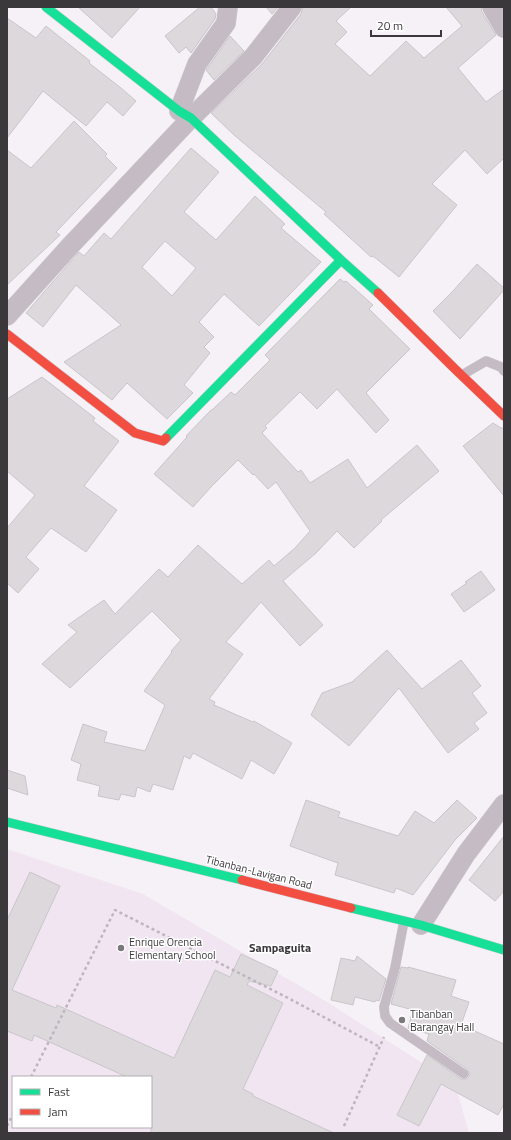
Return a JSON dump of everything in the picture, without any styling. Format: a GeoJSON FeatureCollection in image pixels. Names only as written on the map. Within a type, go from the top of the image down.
{"type":"FeatureCollection","features":[{"type":"Feature","properties":{"kind":"street"},"geometry":{"type":"LineString","coordinates":[[46,7],[185,114],[341,260],[380,294],[501,414]]}},
{"type":"Feature","properties":{"kind":"street"},"geometry":{"type":"LineString","coordinates":[[185,114],[197,64],[226,23],[228,7]]}},
{"type":"Feature","properties":{"kind":"street"},"geometry":{"type":"LineString","coordinates":[[7,316],[185,114],[253,57],[292,7]]}},
{"type":"Feature","properties":{"kind":"street"},"geometry":{"type":"LineString","coordinates":[[492,7],[504,28]]}},
{"type":"Feature","properties":{"kind":"street"},"geometry":{"type":"LineString","coordinates":[[7,334],[135,433],[150,438],[163,440],[341,260]]}},
{"type":"Feature","properties":{"kind":"street"},"geometry":{"type":"LineString","coordinates":[[412,923],[504,804]]}},
{"type":"Feature","properties":{"kind":"street","name":"Tibanban-Lavigan Road"},"geometry":{"type":"LineString","coordinates":[[7,822],[412,923],[504,950]]}},
{"type":"Feature","properties":{"kind":"lane"},"geometry":{"type":"LineString","coordinates":[[461,375],[486,361],[500,367],[504,371]]}},
{"type":"Feature","properties":{"kind":"lane"},"geometry":{"type":"LineString","coordinates":[[501,414],[504,400]]}},
{"type":"Feature","properties":{"kind":"lane"},"geometry":{"type":"LineString","coordinates":[[412,923],[395,968],[384,1007],[385,1016],[390,1023],[464,1074]]}},
{"type":"Feature","properties":{"kind":"path"},"geometry":{"type":"LineString","coordinates":[[32,1076],[115,910],[288,998],[380,1047]]}},
{"type":"Feature","properties":{"kind":"path"},"geometry":{"type":"LineString","coordinates":[[344,1126],[390,1023]]}},
{"type":"Feature","properties":{"kind":"path"},"geometry":{"type":"LineString","coordinates":[[7,1126],[12,1116]]}},
{"type":"Feature","properties":{"kind":"shaded area","name":"Enrique Orencia Elementary School"},"geometry":{"type":"Polygon","coordinates":[[[7,849],[143,894],[327,1002],[455,1084],[469,1133],[7,1133],[7,849]]]}},
{"type":"Feature","properties":{"kind":"building"},"geometry":{"type":"Polygon","coordinates":[[[78,7],[140,7],[112,38],[78,7]]]}},
{"type":"Feature","properties":{"kind":"building"},"geometry":{"type":"Polygon","coordinates":[[[200,7],[211,7],[216,14],[215,19],[191,53],[186,47],[179,53],[165,36],[200,7]]]}},
{"type":"Feature","properties":{"kind":"building"},"geometry":{"type":"Polygon","coordinates":[[[266,7],[278,7],[272,14],[266,7]]]}},
{"type":"Feature","properties":{"kind":"building"},"geometry":{"type":"Polygon","coordinates":[[[303,7],[351,7],[336,21],[347,32],[335,44],[370,76],[406,41],[424,58],[462,26],[446,7],[481,7],[482,12],[496,35],[458,68],[486,102],[504,89],[504,158],[487,174],[465,150],[432,184],[457,205],[399,277],[373,256],[371,257],[324,214],[326,212],[234,135],[211,113],[262,64],[301,14],[303,7]]]}},
{"type":"Feature","properties":{"kind":"building"},"geometry":{"type":"Polygon","coordinates":[[[7,18],[36,38],[46,26],[90,61],[89,63],[136,101],[123,116],[107,102],[86,126],[43,91],[7,138],[7,18]]]}},
{"type":"Feature","properties":{"kind":"building"},"geometry":{"type":"Polygon","coordinates":[[[230,36],[244,51],[214,80],[206,70],[230,36]]]}},
{"type":"Feature","properties":{"kind":"building"},"geometry":{"type":"Polygon","coordinates":[[[74,121],[107,154],[105,156],[117,168],[56,232],[60,235],[7,285],[7,150],[31,168],[74,121]]]}},
{"type":"Feature","properties":{"kind":"building"},"geometry":{"type":"Polygon","coordinates":[[[191,148],[219,172],[184,212],[216,240],[255,196],[285,224],[281,228],[321,262],[259,326],[224,294],[199,322],[214,337],[204,347],[210,353],[184,385],[193,393],[167,419],[127,383],[112,400],[64,362],[121,325],[76,285],[43,327],[26,313],[79,252],[84,256],[104,233],[111,239],[191,148]],[[165,241],[142,267],[172,296],[196,268],[165,241]]]}},
{"type":"Feature","properties":{"kind":"building"},"geometry":{"type":"Polygon","coordinates":[[[477,264],[504,288],[504,290],[460,339],[433,311],[477,264]]]}},
{"type":"Feature","properties":{"kind":"building"},"geometry":{"type":"Polygon","coordinates":[[[340,279],[344,282],[346,281],[373,305],[369,309],[410,349],[366,393],[389,420],[376,433],[337,389],[317,409],[300,392],[265,426],[267,428],[262,433],[298,472],[301,470],[310,483],[348,459],[367,488],[417,445],[439,471],[381,520],[382,521],[354,548],[337,531],[316,553],[283,581],[323,625],[300,646],[261,602],[226,642],[243,654],[209,699],[215,702],[214,705],[253,722],[254,721],[292,743],[274,774],[251,760],[242,779],[193,753],[190,759],[184,756],[173,790],[153,784],[150,792],[137,787],[135,797],[121,794],[119,800],[98,796],[100,786],[77,780],[81,764],[71,760],[83,724],[107,732],[104,742],[145,751],[165,705],[144,691],[172,652],[171,651],[181,640],[152,611],[70,688],[42,664],[77,632],[68,625],[104,600],[115,614],[159,569],[168,577],[198,545],[242,584],[269,560],[274,566],[295,548],[310,531],[276,482],[268,489],[238,460],[193,507],[154,474],[187,437],[186,436],[211,410],[231,392],[235,395],[270,360],[265,355],[340,279]]]}},
{"type":"Feature","properties":{"kind":"building"},"geometry":{"type":"Polygon","coordinates":[[[42,377],[95,418],[93,421],[119,441],[84,486],[117,510],[86,552],[51,528],[26,557],[39,569],[18,593],[7,583],[7,528],[35,495],[7,471],[7,399],[42,377]]]}},
{"type":"Feature","properties":{"kind":"building"},"geometry":{"type":"Polygon","coordinates":[[[493,423],[501,428],[504,428],[504,496],[463,446],[493,423]]]}},
{"type":"Feature","properties":{"kind":"building"},"geometry":{"type":"Polygon","coordinates":[[[481,571],[495,590],[464,612],[451,594],[481,571]]]}},
{"type":"Feature","properties":{"kind":"building"},"geometry":{"type":"Polygon","coordinates":[[[387,650],[422,689],[461,660],[481,686],[472,693],[487,713],[474,723],[479,729],[448,753],[399,688],[349,746],[311,715],[322,693],[352,682],[387,650]]]}},
{"type":"Feature","properties":{"kind":"building"},"geometry":{"type":"Polygon","coordinates":[[[7,770],[25,776],[28,795],[7,788],[7,770]]]}},
{"type":"Feature","properties":{"kind":"building"},"geometry":{"type":"Polygon","coordinates":[[[306,800],[340,812],[338,817],[398,836],[415,811],[434,823],[457,800],[477,818],[455,840],[413,895],[396,888],[394,893],[335,875],[338,863],[290,846],[306,800]]]}},
{"type":"Feature","properties":{"kind":"building"},"geometry":{"type":"Polygon","coordinates":[[[504,836],[504,891],[495,901],[469,880],[504,836]]]}},
{"type":"Feature","properties":{"kind":"building"},"geometry":{"type":"Polygon","coordinates":[[[30,872],[60,886],[12,990],[56,1008],[57,1005],[174,1058],[215,970],[230,977],[241,954],[278,971],[271,986],[249,981],[247,985],[283,1003],[243,1089],[253,1094],[253,1096],[334,1133],[151,1133],[152,1076],[125,1076],[34,1035],[32,1041],[7,1031],[7,920],[30,872]]]}},
{"type":"Feature","properties":{"kind":"building"},"geometry":{"type":"Polygon","coordinates":[[[357,956],[386,979],[379,1001],[376,1000],[375,1002],[355,997],[353,1005],[331,1000],[341,958],[355,961],[357,956]]]}},
{"type":"Feature","properties":{"kind":"building"},"geometry":{"type":"Polygon","coordinates":[[[401,967],[408,967],[456,980],[451,996],[469,1002],[461,1025],[504,1044],[504,1104],[498,1115],[441,1084],[419,1126],[397,1115],[427,1055],[461,1079],[467,1079],[470,1074],[467,1069],[427,1041],[429,1034],[408,1028],[413,1010],[391,1004],[401,967]]]}},
{"type":"Feature","properties":{"kind":"traffic: fast"},"geometry":{"type":"LineString","coordinates":[[46,7],[179,111],[191,118],[378,293]]}},
{"type":"Feature","properties":{"kind":"traffic: fast"},"geometry":{"type":"LineString","coordinates":[[166,438],[341,260]]}},
{"type":"Feature","properties":{"kind":"traffic: fast"},"geometry":{"type":"LineString","coordinates":[[7,822],[242,880]]}},
{"type":"Feature","properties":{"kind":"traffic: fast"},"geometry":{"type":"LineString","coordinates":[[351,908],[421,925],[504,950]]}},
{"type":"Feature","properties":{"kind":"traffic: jam"},"geometry":{"type":"LineString","coordinates":[[378,293],[504,416]]}},
{"type":"Feature","properties":{"kind":"traffic: jam"},"geometry":{"type":"LineString","coordinates":[[7,334],[135,433],[163,441],[166,438]]}},
{"type":"Feature","properties":{"kind":"traffic: jam"},"geometry":{"type":"LineString","coordinates":[[242,880],[351,908]]}},
{"type":"Feature","properties":{"kind":"place","name":"Enrique Orencia Elementary School"},"geometry":{"type":"Point","coordinates":[121,948]}},
{"type":"Feature","properties":{"kind":"place","name":"Tibanban Barangay Hall"},"geometry":{"type":"Point","coordinates":[402,1020]}},
{"type":"Feature","properties":{"kind":"district","name":"Sampaguita"},"geometry":{"type":"Point","coordinates":[280,947]}}]}
